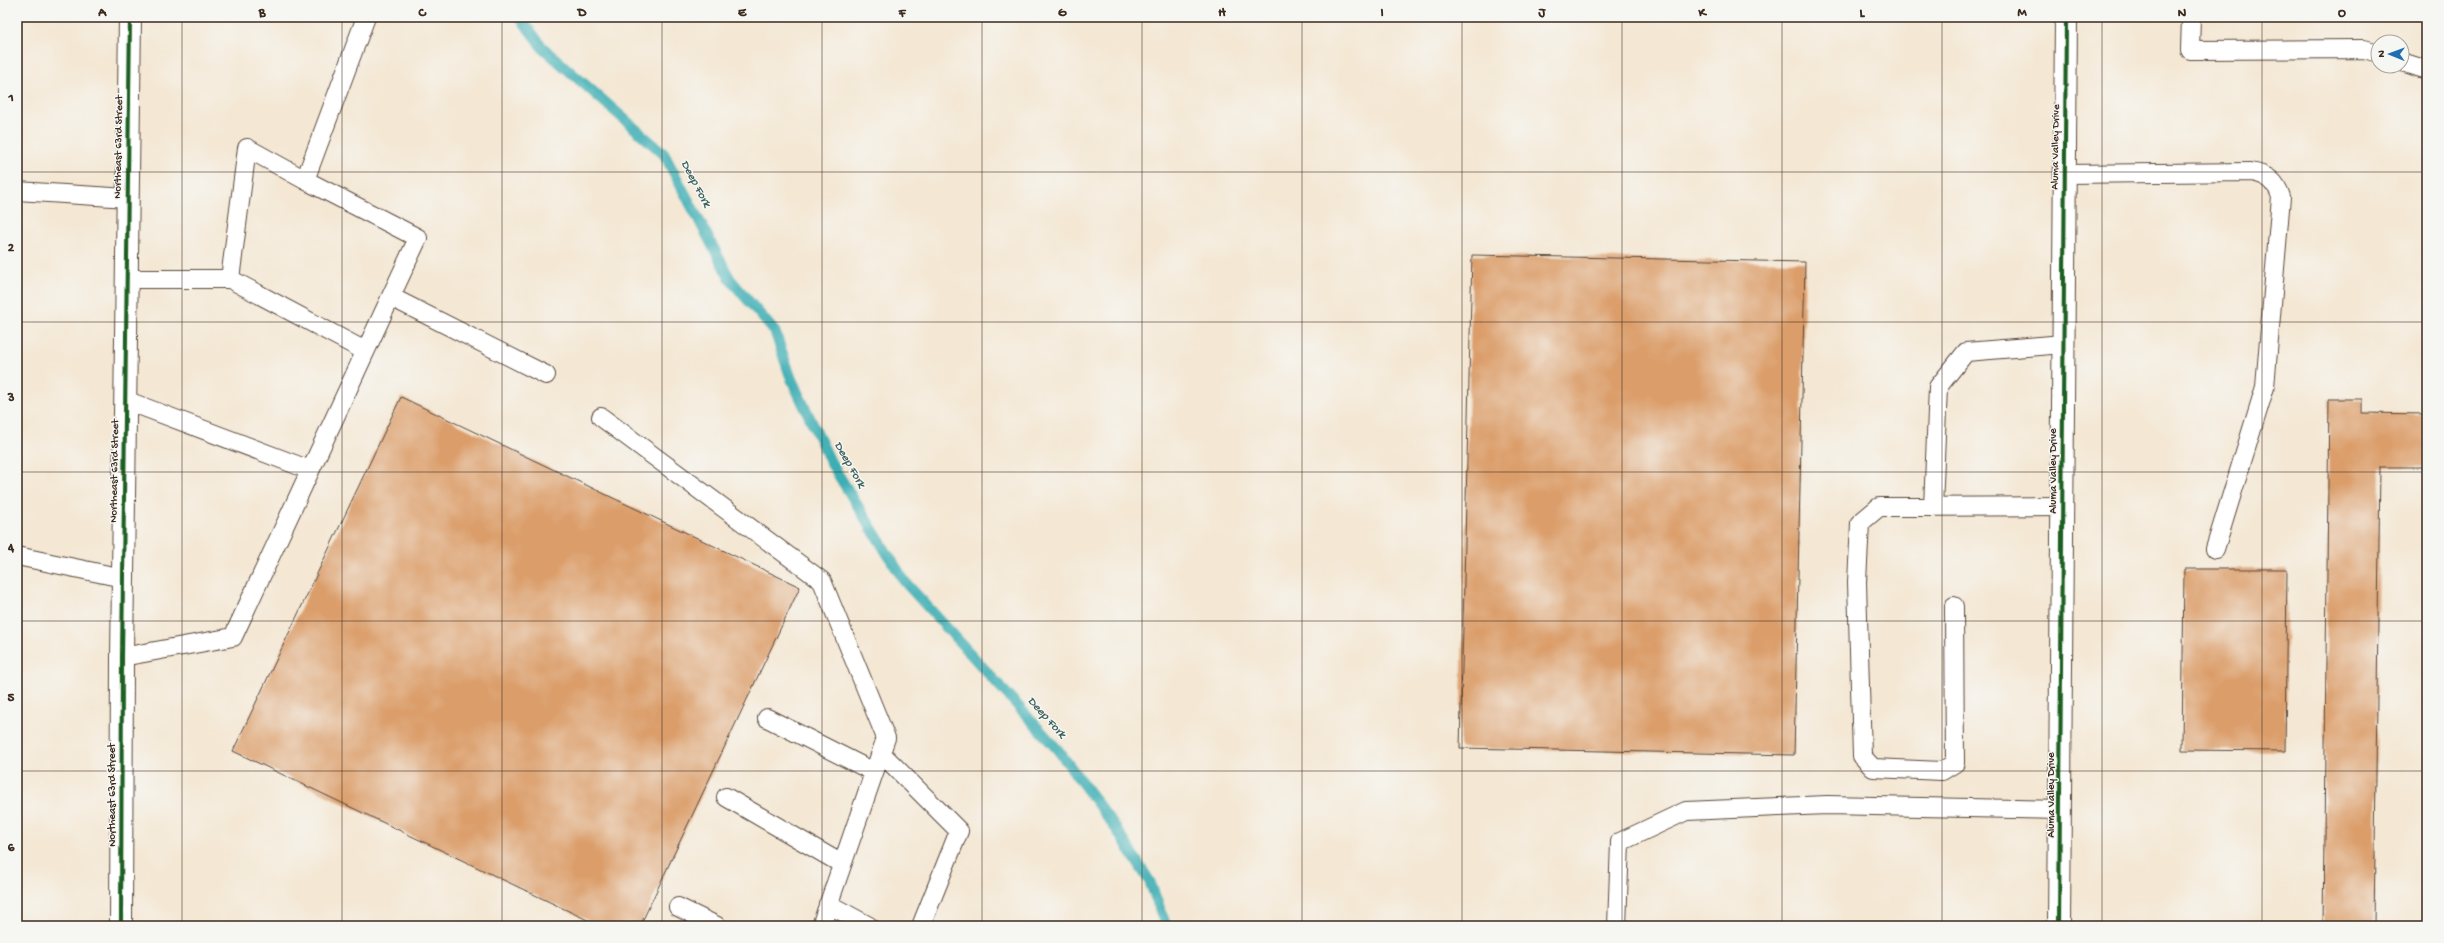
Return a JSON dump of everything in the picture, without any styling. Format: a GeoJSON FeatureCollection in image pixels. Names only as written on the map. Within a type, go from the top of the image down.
{"type":"FeatureCollection","features":[{"type":"Feature","properties":{"kind":"street","name":"Northeast 63rd Street"},"geometry":{"type":"LineString","coordinates":[[121,926],[122,657],[130,17]]}},
{"type":"Feature","properties":{"kind":"street","name":"Aluma Valley Drive"},"geometry":{"type":"LineString","coordinates":[[2059,926],[2066,17]]}},
{"type":"Feature","properties":{"kind":"lane"},"geometry":{"type":"LineString","coordinates":[[305,180],[366,17]]}},
{"type":"Feature","properties":{"kind":"lane"},"geometry":{"type":"LineString","coordinates":[[2191,17],[2190,50],[2364,49],[2370,51]]}},
{"type":"Feature","properties":{"kind":"lane"},"geometry":{"type":"LineString","coordinates":[[2410,65],[2427,70]]}},
{"type":"Feature","properties":{"kind":"lane"},"geometry":{"type":"LineString","coordinates":[[122,657],[233,637],[418,238],[305,180],[247,148],[230,280]]}},
{"type":"Feature","properties":{"kind":"lane"},"geometry":{"type":"LineString","coordinates":[[2065,174],[2251,172],[2263,174],[2277,185],[2281,197],[2265,387],[2215,549]]}},
{"type":"Feature","properties":{"kind":"lane"},"geometry":{"type":"LineString","coordinates":[[17,191],[128,198]]}},
{"type":"Feature","properties":{"kind":"lane"},"geometry":{"type":"LineString","coordinates":[[126,279],[230,280],[365,351]]}},
{"type":"Feature","properties":{"kind":"lane"},"geometry":{"type":"LineString","coordinates":[[390,297],[546,375]]}},
{"type":"Feature","properties":{"kind":"lane"},"geometry":{"type":"LineString","coordinates":[[1933,507],[1938,387],[1966,352],[2063,344]]}},
{"type":"Feature","properties":{"kind":"lane"},"geometry":{"type":"LineString","coordinates":[[125,400],[310,470]]}},
{"type":"Feature","properties":{"kind":"lane"},"geometry":{"type":"LineString","coordinates":[[601,417],[822,581],[886,738],[821,919],[869,926]]}},
{"type":"Feature","properties":{"kind":"lane"},"geometry":{"type":"LineString","coordinates":[[1954,606],[1955,763],[1942,771],[1872,768],[1862,756],[1857,582],[1860,523],[1880,507],[2063,506]]}},
{"type":"Feature","properties":{"kind":"lane"},"geometry":{"type":"LineString","coordinates":[[17,556],[123,578]]}},
{"type":"Feature","properties":{"kind":"lane"},"geometry":{"type":"LineString","coordinates":[[767,718],[874,772]]}},
{"type":"Feature","properties":{"kind":"lane"},"geometry":{"type":"LineString","coordinates":[[881,753],[959,831],[921,926]]}},
{"type":"Feature","properties":{"kind":"lane"},"geometry":{"type":"LineString","coordinates":[[726,797],[842,864]]}},
{"type":"Feature","properties":{"kind":"lane"},"geometry":{"type":"LineString","coordinates":[[1618,926],[1620,842],[1686,811],[1827,805],[2060,810]]}},
{"type":"Feature","properties":{"kind":"lane"},"geometry":{"type":"LineString","coordinates":[[678,907],[717,926]]}},
{"type":"Feature","properties":{"kind":"building"},"geometry":{"type":"Polygon","coordinates":[[[1472,255],[1805,262],[1794,755],[1460,748],[1472,255]]]}},
{"type":"Feature","properties":{"kind":"building"},"geometry":{"type":"Polygon","coordinates":[[[401,397],[800,587],[640,926],[600,926],[233,751],[401,397]]]}},
{"type":"Feature","properties":{"kind":"building"},"geometry":{"type":"Polygon","coordinates":[[[2329,399],[2362,399],[2362,413],[2427,414],[2427,467],[2380,467],[2374,926],[2323,926],[2329,399]]]}},
{"type":"Feature","properties":{"kind":"building"},"geometry":{"type":"Polygon","coordinates":[[[2184,569],[2287,569],[2285,751],[2182,750],[2184,569]]]}},
{"type":"Feature","properties":{"kind":"waterway","name":"Deep Fork"},"geometry":{"type":"LineString","coordinates":[[520,17],[542,47],[664,154],[730,279],[775,332],[791,378],[831,463],[905,582],[1058,750],[1119,833],[1150,882],[1166,926]]}},
{"type":"Feature","properties":{"kind":"cycle path"},"geometry":{"type":"LineString","coordinates":[[121,926],[122,657],[130,17]]}},
{"type":"Feature","properties":{"kind":"cycle path"},"geometry":{"type":"LineString","coordinates":[[2059,926],[2066,17]]}}]}
